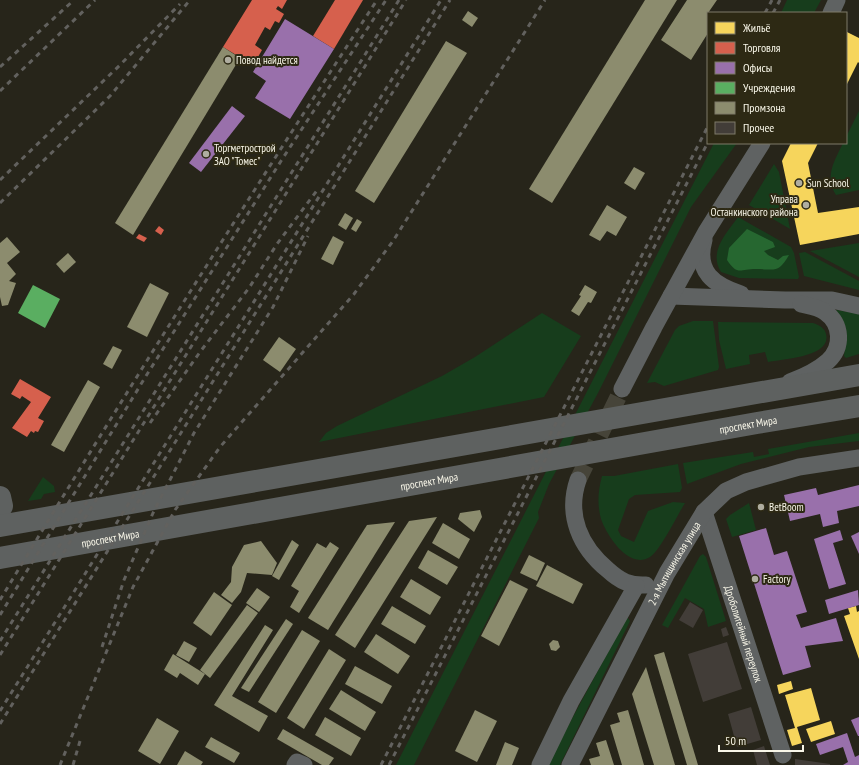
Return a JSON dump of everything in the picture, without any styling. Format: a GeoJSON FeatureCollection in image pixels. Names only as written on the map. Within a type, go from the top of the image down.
{"type":"FeatureCollection","features":[{"type":"Feature","properties":{"kind":"main road"},"geometry":{"type":"LineString","coordinates":[[1,510],[636,414],[771,389],[859,375]]}},
{"type":"Feature","properties":{"kind":"main road","name":"проспект Мира"},"geometry":{"type":"LineString","coordinates":[[0,558],[852,409]]}},
{"type":"Feature","properties":{"kind":"street"},"geometry":{"type":"LineString","coordinates":[[832,12],[838,0]]}},
{"type":"Feature","properties":{"kind":"street"},"geometry":{"type":"LineString","coordinates":[[622,389],[706,232],[761,144]]}},
{"type":"Feature","properties":{"kind":"street"},"geometry":{"type":"LineString","coordinates":[[706,232],[702,255],[706,272],[712,280],[727,290],[758,299]]}},
{"type":"Feature","properties":{"kind":"street"},"geometry":{"type":"LineString","coordinates":[[671,296],[832,300],[859,306]]}},
{"type":"Feature","properties":{"kind":"street"},"geometry":{"type":"LineString","coordinates":[[771,389],[794,380],[823,365],[834,354],[839,340],[835,323],[824,311],[785,300]]}},
{"type":"Feature","properties":{"kind":"street","name":"2-я Мытищинская улица"},"geometry":{"type":"LineString","coordinates":[[570,765],[667,573],[704,512],[726,491],[746,482],[799,467],[859,458]]}},
{"type":"Feature","properties":{"kind":"street"},"geometry":{"type":"LineString","coordinates":[[578,480],[573,511],[576,526],[583,544],[591,554],[610,572],[628,584],[636,586],[653,583],[667,573]]}},
{"type":"Feature","properties":{"kind":"street","name":"Дроболитейный переулок"},"geometry":{"type":"LineString","coordinates":[[704,512],[783,755]]}},
{"type":"Feature","properties":{"kind":"street"},"geometry":{"type":"LineString","coordinates":[[540,765],[571,701],[636,586]]}},
{"type":"Feature","properties":{"kind":"green space"},"geometry":{"type":"Polygon","coordinates":[[[787,0],[821,0],[815,12],[781,12],[787,0]]]}},
{"type":"Feature","properties":{"kind":"green space"},"geometry":{"type":"Polygon","coordinates":[[[859,111],[859,190],[836,195],[831,181],[832,168],[843,144],[847,144],[847,135],[859,111]]]}},
{"type":"Feature","properties":{"kind":"green space"},"geometry":{"type":"Polygon","coordinates":[[[713,144],[736,144],[691,207],[598,393],[549,484],[538,512],[539,518],[414,765],[396,765],[713,144]]]}},
{"type":"Feature","properties":{"kind":"green space"},"geometry":{"type":"Polygon","coordinates":[[[774,164],[779,172],[790,229],[749,205],[774,164]]]}},
{"type":"Feature","properties":{"kind":"green space"},"geometry":{"type":"Polygon","coordinates":[[[738,217],[791,247],[794,253],[799,277],[798,279],[739,278],[721,272],[717,257],[720,243],[738,217]]]}},
{"type":"Feature","properties":{"kind":"green space"},"geometry":{"type":"Polygon","coordinates":[[[747,229],[773,242],[775,247],[764,251],[768,255],[778,260],[783,256],[789,255],[779,268],[772,270],[737,270],[731,265],[727,260],[729,248],[747,229]]]}},
{"type":"Feature","properties":{"kind":"green space"},"geometry":{"type":"Polygon","coordinates":[[[859,243],[859,277],[810,251],[859,243]]]}},
{"type":"Feature","properties":{"kind":"green space"},"geometry":{"type":"Polygon","coordinates":[[[805,252],[859,281],[859,290],[804,276],[799,253],[805,252]]]}},
{"type":"Feature","properties":{"kind":"green space"},"geometry":{"type":"Polygon","coordinates":[[[836,311],[859,314],[859,354],[846,358],[844,356],[846,332],[844,322],[836,311]]]}},
{"type":"Feature","properties":{"kind":"green space"},"geometry":{"type":"Polygon","coordinates":[[[542,313],[581,336],[544,397],[319,442],[326,433],[337,426],[442,376],[475,357],[542,313]]]}},
{"type":"Feature","properties":{"kind":"green space"},"geometry":{"type":"Polygon","coordinates":[[[693,321],[713,321],[719,367],[718,370],[664,386],[655,382],[647,383],[675,330],[679,326],[693,321]]]}},
{"type":"Feature","properties":{"kind":"green space"},"geometry":{"type":"Polygon","coordinates":[[[718,322],[813,323],[823,328],[826,334],[826,342],[821,348],[804,356],[768,362],[765,352],[749,355],[750,364],[726,369],[719,340],[718,322]]]}},
{"type":"Feature","properties":{"kind":"green space"},"geometry":{"type":"Polygon","coordinates":[[[859,433],[859,441],[809,447],[741,464],[687,484],[683,463],[753,452],[754,457],[769,454],[768,449],[859,433]]]}},
{"type":"Feature","properties":{"kind":"green space"},"geometry":{"type":"Polygon","coordinates":[[[678,464],[682,488],[680,492],[635,495],[629,499],[618,530],[621,536],[634,542],[648,511],[673,502],[685,503],[659,548],[650,557],[642,560],[634,559],[627,555],[614,542],[608,534],[601,519],[598,498],[602,476],[614,476],[678,464]]]}},
{"type":"Feature","properties":{"kind":"green space"},"geometry":{"type":"Polygon","coordinates":[[[43,477],[54,486],[55,492],[44,494],[41,499],[28,501],[43,477]]]}},
{"type":"Feature","properties":{"kind":"green space"},"geometry":{"type":"Polygon","coordinates":[[[749,503],[756,530],[732,537],[726,519],[749,503]]]}},
{"type":"Feature","properties":{"kind":"green space"},"geometry":{"type":"Polygon","coordinates":[[[703,554],[706,557],[726,621],[708,627],[704,609],[685,598],[668,628],[662,625],[700,556],[703,554]]]}},
{"type":"Feature","properties":{"kind":"green space"},"geometry":{"type":"Polygon","coordinates":[[[627,617],[630,621],[560,765],[547,765],[627,617]]]}},
{"type":"Feature","properties":{"kind":"building: Жильё"},"geometry":{"type":"Polygon","coordinates":[[[847,32],[859,38],[859,63],[858,62],[847,84],[847,32]]]}},
{"type":"Feature","properties":{"kind":"building: Жильё"},"geometry":{"type":"Polygon","coordinates":[[[790,144],[818,144],[808,163],[818,213],[859,207],[859,234],[800,245],[782,161],[790,144]]]}},
{"type":"Feature","properties":{"kind":"building: Жильё"},"geometry":{"type":"Polygon","coordinates":[[[856,606],[857,612],[859,611],[859,659],[844,616],[850,614],[848,608],[856,606]]]}},
{"type":"Feature","properties":{"kind":"building: Жильё"},"geometry":{"type":"Polygon","coordinates":[[[791,681],[793,689],[779,694],[777,685],[791,681]]]}},
{"type":"Feature","properties":{"kind":"building: Жильё"},"geometry":{"type":"Polygon","coordinates":[[[811,688],[820,720],[797,727],[802,743],[792,746],[787,730],[795,728],[785,695],[811,688]]]}},
{"type":"Feature","properties":{"kind":"building: Жильё"},"geometry":{"type":"Polygon","coordinates":[[[831,721],[835,734],[811,742],[806,729],[831,721]]]}},
{"type":"Feature","properties":{"kind":"building: Торговля"},"geometry":{"type":"Polygon","coordinates":[[[252,0],[287,0],[282,9],[278,6],[276,9],[284,14],[279,23],[275,21],[270,30],[265,27],[255,45],[262,50],[254,64],[247,59],[246,61],[223,47],[252,0]]]}},
{"type":"Feature","properties":{"kind":"building: Торговля"},"geometry":{"type":"Polygon","coordinates":[[[335,0],[363,0],[334,49],[313,36],[335,0]]]}},
{"type":"Feature","properties":{"kind":"building: Торговля"},"geometry":{"type":"Polygon","coordinates":[[[159,226],[164,230],[161,235],[155,231],[159,226]]]}},
{"type":"Feature","properties":{"kind":"building: Торговля"},"geometry":{"type":"Polygon","coordinates":[[[139,234],[147,238],[144,242],[136,238],[139,234]]]}},
{"type":"Feature","properties":{"kind":"building: Торговля"},"geometry":{"type":"Polygon","coordinates":[[[20,379],[51,397],[38,418],[44,421],[38,432],[35,431],[34,433],[31,431],[27,437],[12,428],[31,402],[22,396],[20,399],[11,394],[20,379]]]}},
{"type":"Feature","properties":{"kind":"building: Офисы"},"geometry":{"type":"Polygon","coordinates":[[[285,19],[334,49],[290,119],[255,98],[266,81],[253,72],[285,19]]]}},
{"type":"Feature","properties":{"kind":"building: Офисы"},"geometry":{"type":"Polygon","coordinates":[[[232,106],[245,116],[201,172],[189,163],[232,106]]]}},
{"type":"Feature","properties":{"kind":"building: Офисы"},"geometry":{"type":"Polygon","coordinates":[[[859,485],[859,506],[837,511],[839,523],[823,527],[820,514],[790,521],[784,495],[816,488],[818,495],[859,485]]]}},
{"type":"Feature","properties":{"kind":"building: Офисы"},"geometry":{"type":"Polygon","coordinates":[[[766,528],[774,555],[787,551],[807,612],[796,615],[801,628],[836,618],[843,641],[805,646],[811,667],[783,675],[739,536],[766,528]]]}},
{"type":"Feature","properties":{"kind":"building: Офисы"},"geometry":{"type":"Polygon","coordinates":[[[840,530],[843,540],[833,543],[846,584],[829,589],[814,539],[840,530]]]}},
{"type":"Feature","properties":{"kind":"building: Офисы"},"geometry":{"type":"Polygon","coordinates":[[[859,532],[859,554],[851,536],[859,532]]]}},
{"type":"Feature","properties":{"kind":"building: Офисы"},"geometry":{"type":"Polygon","coordinates":[[[858,590],[859,605],[829,614],[825,600],[858,590]]]}},
{"type":"Feature","properties":{"kind":"building: Офисы"},"geometry":{"type":"Polygon","coordinates":[[[859,717],[859,736],[858,736],[851,720],[859,717]]]}},
{"type":"Feature","properties":{"kind":"building: Офисы"},"geometry":{"type":"Polygon","coordinates":[[[847,733],[855,757],[859,755],[859,765],[843,765],[848,762],[843,747],[820,755],[816,744],[847,733]]]}},
{"type":"Feature","properties":{"kind":"building: Учреждения"},"geometry":{"type":"Polygon","coordinates":[[[33,285],[60,299],[45,328],[18,313],[33,285]]]}},
{"type":"Feature","properties":{"kind":"building: Промзона"},"geometry":{"type":"Polygon","coordinates":[[[645,0],[677,0],[552,203],[529,189],[645,0]]]}},
{"type":"Feature","properties":{"kind":"building: Промзона"},"geometry":{"type":"Polygon","coordinates":[[[687,0],[717,0],[709,12],[707,12],[707,35],[691,60],[661,40],[687,0]]]}},
{"type":"Feature","properties":{"kind":"building: Промзона"},"geometry":{"type":"Polygon","coordinates":[[[468,11],[478,18],[472,27],[462,20],[468,11]]]}},
{"type":"Feature","properties":{"kind":"building: Промзона"},"geometry":{"type":"Polygon","coordinates":[[[446,41],[467,53],[374,203],[355,191],[446,41]]]}},
{"type":"Feature","properties":{"kind":"building: Промзона"},"geometry":{"type":"Polygon","coordinates":[[[223,47],[240,58],[133,235],[115,223],[223,47]]]}},
{"type":"Feature","properties":{"kind":"building: Промзона"},"geometry":{"type":"Polygon","coordinates":[[[634,167],[645,173],[635,190],[624,183],[634,167]]]}},
{"type":"Feature","properties":{"kind":"building: Промзона"},"geometry":{"type":"Polygon","coordinates":[[[607,205],[627,217],[616,236],[607,231],[600,241],[589,235],[607,205]]]}},
{"type":"Feature","properties":{"kind":"building: Промзона"},"geometry":{"type":"Polygon","coordinates":[[[345,213],[353,218],[346,230],[338,225],[345,213]]]}},
{"type":"Feature","properties":{"kind":"building: Промзона"},"geometry":{"type":"Polygon","coordinates":[[[357,219],[362,222],[356,232],[351,229],[357,219]]]}},
{"type":"Feature","properties":{"kind":"building: Промзона"},"geometry":{"type":"Polygon","coordinates":[[[333,236],[344,242],[333,265],[321,259],[333,236]]]}},
{"type":"Feature","properties":{"kind":"building: Промзона"},"geometry":{"type":"Polygon","coordinates":[[[7,237],[20,252],[7,263],[16,274],[9,281],[16,283],[8,305],[2,306],[0,297],[0,243],[7,237]]]}},
{"type":"Feature","properties":{"kind":"building: Промзона"},"geometry":{"type":"Polygon","coordinates":[[[68,253],[76,262],[64,273],[56,264],[68,253]]]}},
{"type":"Feature","properties":{"kind":"building: Промзона"},"geometry":{"type":"Polygon","coordinates":[[[150,283],[169,293],[147,337],[127,327],[150,283]]]}},
{"type":"Feature","properties":{"kind":"building: Промзона"},"geometry":{"type":"Polygon","coordinates":[[[585,285],[597,292],[591,303],[588,302],[579,316],[571,311],[581,296],[579,295],[585,285]]]}},
{"type":"Feature","properties":{"kind":"building: Промзона"},"geometry":{"type":"Polygon","coordinates":[[[279,337],[296,349],[280,372],[263,360],[279,337]]]}},
{"type":"Feature","properties":{"kind":"building: Промзона"},"geometry":{"type":"Polygon","coordinates":[[[113,346],[122,350],[112,369],[103,364],[113,346]]]}},
{"type":"Feature","properties":{"kind":"building: Промзона"},"geometry":{"type":"Polygon","coordinates":[[[88,380],[100,387],[64,452],[51,445],[88,380]]]}},
{"type":"Feature","properties":{"kind":"building: Промзона"},"geometry":{"type":"Polygon","coordinates":[[[480,510],[482,517],[474,532],[458,519],[460,513],[480,510]]]}},
{"type":"Feature","properties":{"kind":"building: Промзона"},"geometry":{"type":"Polygon","coordinates":[[[437,517],[355,648],[335,635],[409,521],[437,517]]]}},
{"type":"Feature","properties":{"kind":"building: Промзона"},"geometry":{"type":"Polygon","coordinates":[[[395,522],[328,630],[308,618],[367,525],[395,522]]]}},
{"type":"Feature","properties":{"kind":"building: Промзона"},"geometry":{"type":"Polygon","coordinates":[[[443,523],[470,539],[459,559],[432,543],[443,523]]]}},
{"type":"Feature","properties":{"kind":"building: Промзона"},"geometry":{"type":"Polygon","coordinates":[[[292,540],[299,545],[279,580],[272,576],[292,540]]]}},
{"type":"Feature","properties":{"kind":"building: Промзона"},"geometry":{"type":"Polygon","coordinates":[[[261,541],[277,563],[272,575],[247,573],[241,592],[232,603],[221,595],[231,582],[232,567],[244,545],[261,541]]]}},
{"type":"Feature","properties":{"kind":"building: Промзона"},"geometry":{"type":"Polygon","coordinates":[[[330,542],[339,548],[299,613],[290,607],[299,591],[291,586],[317,543],[326,548],[330,542]]]}},
{"type":"Feature","properties":{"kind":"building: Промзона"},"geometry":{"type":"Polygon","coordinates":[[[428,550],[458,567],[447,585],[418,568],[428,550]]]}},
{"type":"Feature","properties":{"kind":"building: Промзона"},"geometry":{"type":"Polygon","coordinates":[[[529,555],[545,563],[537,581],[520,573],[529,555]]]}},
{"type":"Feature","properties":{"kind":"building: Промзона"},"geometry":{"type":"Polygon","coordinates":[[[547,565],[583,584],[573,604],[536,586],[547,565]]]}},
{"type":"Feature","properties":{"kind":"building: Промзона"},"geometry":{"type":"Polygon","coordinates":[[[411,579],[441,597],[430,615],[400,597],[411,579]]]}},
{"type":"Feature","properties":{"kind":"building: Промзона"},"geometry":{"type":"Polygon","coordinates":[[[510,580],[528,589],[499,646],[481,636],[510,580]]]}},
{"type":"Feature","properties":{"kind":"building: Промзона"},"geometry":{"type":"Polygon","coordinates":[[[257,588],[270,597],[259,612],[246,603],[257,588]]]}},
{"type":"Feature","properties":{"kind":"building: Промзона"},"geometry":{"type":"Polygon","coordinates":[[[214,592],[232,605],[211,636],[193,623],[214,592]]]}},
{"type":"Feature","properties":{"kind":"building: Промзона"},"geometry":{"type":"Polygon","coordinates":[[[247,605],[258,613],[210,678],[200,670],[247,605]]]}},
{"type":"Feature","properties":{"kind":"building: Промзона"},"geometry":{"type":"Polygon","coordinates":[[[392,606],[426,626],[415,644],[381,624],[392,606]]]}},
{"type":"Feature","properties":{"kind":"building: Промзона"},"geometry":{"type":"Polygon","coordinates":[[[286,619],[293,624],[249,692],[241,688],[286,619]]]}},
{"type":"Feature","properties":{"kind":"building: Промзона"},"geometry":{"type":"Polygon","coordinates":[[[265,625],[273,630],[232,696],[268,716],[259,732],[214,705],[265,625]]]}},
{"type":"Feature","properties":{"kind":"building: Промзона"},"geometry":{"type":"Polygon","coordinates":[[[302,630],[320,641],[276,713],[258,702],[302,630]]]}},
{"type":"Feature","properties":{"kind":"building: Промзона"},"geometry":{"type":"Polygon","coordinates":[[[376,634],[410,656],[398,674],[364,652],[376,634]]]}},
{"type":"Feature","properties":{"kind":"building: Промзона"},"geometry":{"type":"Polygon","coordinates":[[[553,640],[558,641],[560,647],[556,651],[551,650],[549,644],[553,640]]]}},
{"type":"Feature","properties":{"kind":"building: Промзона"},"geometry":{"type":"Polygon","coordinates":[[[184,641],[197,648],[189,662],[176,655],[184,641]]]}},
{"type":"Feature","properties":{"kind":"building: Промзона"},"geometry":{"type":"Polygon","coordinates":[[[329,649],[346,660],[304,729],[287,718],[329,649]]]}},
{"type":"Feature","properties":{"kind":"building: Промзона"},"geometry":{"type":"Polygon","coordinates":[[[664,652],[698,765],[687,765],[654,655],[664,652]]]}},
{"type":"Feature","properties":{"kind":"building: Промзона"},"geometry":{"type":"Polygon","coordinates":[[[173,654],[205,674],[198,685],[180,673],[177,678],[164,670],[173,654]]]}},
{"type":"Feature","properties":{"kind":"building: Промзона"},"geometry":{"type":"Polygon","coordinates":[[[355,666],[392,686],[382,704],[345,684],[355,666]]]}},
{"type":"Feature","properties":{"kind":"building: Промзона"},"geometry":{"type":"Polygon","coordinates":[[[646,667],[675,765],[654,765],[632,694],[646,667]]]}},
{"type":"Feature","properties":{"kind":"building: Промзона"},"geometry":{"type":"Polygon","coordinates":[[[341,690],[376,712],[365,731],[329,709],[341,690]]]}},
{"type":"Feature","properties":{"kind":"building: Промзона"},"geometry":{"type":"Polygon","coordinates":[[[475,710],[497,721],[477,762],[455,751],[475,710]]]}},
{"type":"Feature","properties":{"kind":"building: Промзона"},"geometry":{"type":"Polygon","coordinates":[[[628,710],[644,765],[622,765],[610,725],[620,722],[617,713],[628,710]]]}},
{"type":"Feature","properties":{"kind":"building: Промзона"},"geometry":{"type":"Polygon","coordinates":[[[325,717],[361,738],[351,756],[315,735],[325,717]]]}},
{"type":"Feature","properties":{"kind":"building: Промзона"},"geometry":{"type":"Polygon","coordinates":[[[157,718],[179,731],[160,764],[138,751],[157,718]]]}},
{"type":"Feature","properties":{"kind":"building: Промзона"},"geometry":{"type":"Polygon","coordinates":[[[283,729],[334,758],[329,765],[322,765],[277,739],[283,729]]]}},
{"type":"Feature","properties":{"kind":"building: Промзона"},"geometry":{"type":"Polygon","coordinates":[[[211,737],[240,753],[234,763],[205,747],[211,737]]]}},
{"type":"Feature","properties":{"kind":"building: Промзона"},"geometry":{"type":"Polygon","coordinates":[[[606,740],[614,765],[591,765],[589,759],[600,756],[596,743],[606,740]]]}},
{"type":"Feature","properties":{"kind":"building: Промзона"},"geometry":{"type":"Polygon","coordinates":[[[505,742],[519,748],[512,765],[496,765],[505,742]]]}},
{"type":"Feature","properties":{"kind":"building: Промзона"},"geometry":{"type":"Polygon","coordinates":[[[185,751],[203,762],[201,765],[177,765],[185,751]]]}},
{"type":"Feature","properties":{"kind":"building: Прочее"},"geometry":{"type":"Polygon","coordinates":[[[690,602],[703,610],[693,628],[679,620],[690,602]]]}},
{"type":"Feature","properties":{"kind":"building: Прочее"},"geometry":{"type":"Polygon","coordinates":[[[726,627],[729,635],[723,637],[721,629],[726,627]]]}},
{"type":"Feature","properties":{"kind":"building: Прочее"},"geometry":{"type":"Polygon","coordinates":[[[727,642],[742,689],[703,702],[688,654],[727,642]]]}},
{"type":"Feature","properties":{"kind":"building: Прочее"},"geometry":{"type":"Polygon","coordinates":[[[751,707],[761,740],[737,747],[728,714],[751,707]]]}},
{"type":"Feature","properties":{"kind":"building: Прочее"},"geometry":{"type":"Polygon","coordinates":[[[764,746],[770,765],[757,765],[753,750],[764,746]]]}},
{"type":"Feature","properties":{"kind":"building: Прочее"},"geometry":{"type":"Polygon","coordinates":[[[795,759],[830,764],[830,765],[795,765],[795,759]]]}},
{"type":"Feature","properties":{"kind":"tunnel"},"geometry":{"type":"LineString","coordinates":[[578,480],[622,389]]}},
{"type":"Feature","properties":{"kind":"railway"},"geometry":{"type":"LineString","coordinates":[[0,67],[74,0]]}},
{"type":"Feature","properties":{"kind":"railway"},"geometry":{"type":"LineString","coordinates":[[0,91],[95,0]]}},
{"type":"Feature","properties":{"kind":"railway"},"geometry":{"type":"LineString","coordinates":[[0,203],[110,96],[190,0]]}},
{"type":"Feature","properties":{"kind":"railway"},"geometry":{"type":"LineString","coordinates":[[0,600],[186,298],[377,0]]}},
{"type":"Feature","properties":{"kind":"railway"},"geometry":{"type":"LineString","coordinates":[[0,615],[146,376],[281,161],[386,0]]}},
{"type":"Feature","properties":{"kind":"railway"},"geometry":{"type":"LineString","coordinates":[[0,641],[399,0]]}},
{"type":"Feature","properties":{"kind":"railway"},"geometry":{"type":"LineString","coordinates":[[0,655],[406,0]]}},
{"type":"Feature","properties":{"kind":"railway"},"geometry":{"type":"LineString","coordinates":[[0,711],[441,0]]}},
{"type":"Feature","properties":{"kind":"railway"},"geometry":{"type":"LineString","coordinates":[[0,724],[450,0]]}},
{"type":"Feature","properties":{"kind":"railway"},"geometry":{"type":"LineString","coordinates":[[60,765],[133,587],[175,510],[220,447],[354,294],[393,241],[545,0]]}},
{"type":"Feature","properties":{"kind":"railway"},"geometry":{"type":"LineString","coordinates":[[766,12],[772,0]]}},
{"type":"Feature","properties":{"kind":"railway"},"geometry":{"type":"LineString","coordinates":[[774,12],[780,0]]}},
{"type":"Feature","properties":{"kind":"railway"},"geometry":{"type":"LineString","coordinates":[[0,180],[120,65],[180,4]]}},
{"type":"Feature","properties":{"kind":"railway"},"geometry":{"type":"LineString","coordinates":[[381,765],[707,128]]}},
{"type":"Feature","properties":{"kind":"railway"},"geometry":{"type":"LineString","coordinates":[[389,765],[707,144]]}},
{"type":"Feature","properties":{"kind":"railway"},"geometry":{"type":"LineString","coordinates":[[150,423],[200,352],[249,288],[277,244],[318,189]]}},
{"type":"Feature","properties":{"kind":"railway"},"geometry":{"type":"LineString","coordinates":[[102,647],[124,580],[153,513],[194,433],[273,307],[308,236]]}},
{"type":"Feature","properties":{"kind":"railway"},"geometry":{"type":"LineString","coordinates":[[73,765],[80,741]]}},
{"type":"Feature","properties":{"kind":"place","name":"Повод найдется"},"geometry":{"type":"Point","coordinates":[228,60]}},
{"type":"Feature","properties":{"kind":"place","name":"Торгметрострой ЗАО \"Томес\""},"geometry":{"type":"Point","coordinates":[206,154]}},
{"type":"Feature","properties":{"kind":"place","name":"Sun School"},"geometry":{"type":"Point","coordinates":[799,183]}},
{"type":"Feature","properties":{"kind":"place","name":"Управа Останкинского района"},"geometry":{"type":"Point","coordinates":[806,205]}},
{"type":"Feature","properties":{"kind":"place","name":"BetBoom"},"geometry":{"type":"Point","coordinates":[761,507]}},
{"type":"Feature","properties":{"kind":"place","name":"Factory"},"geometry":{"type":"Point","coordinates":[755,579]}}]}
